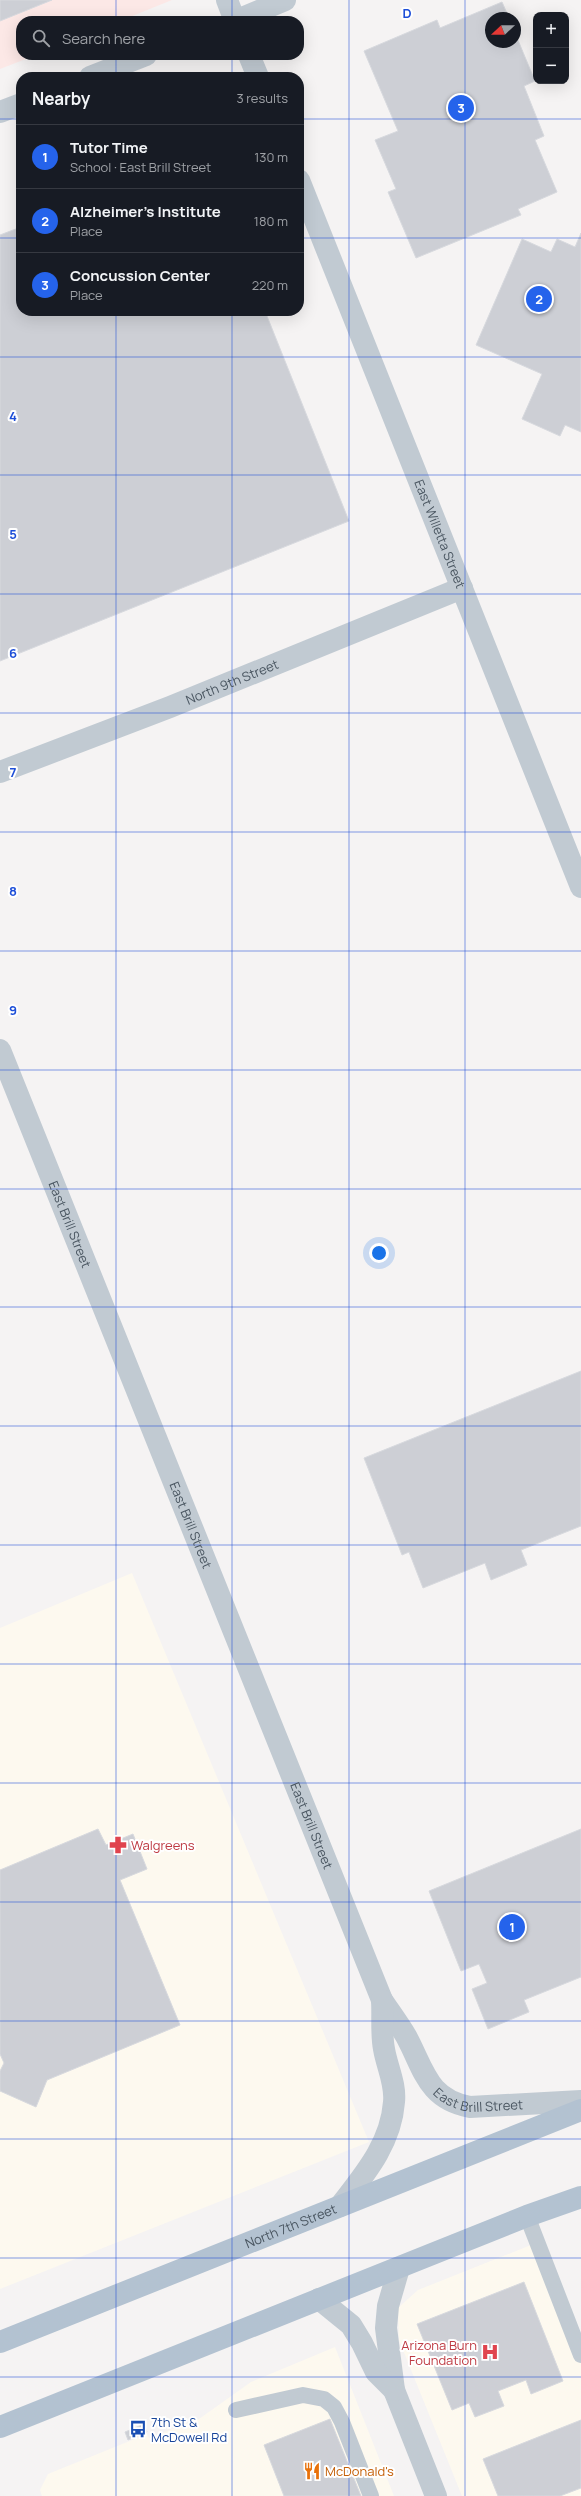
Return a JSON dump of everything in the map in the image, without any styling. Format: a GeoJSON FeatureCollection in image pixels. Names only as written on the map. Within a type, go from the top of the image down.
{"type":"FeatureCollection","features":[{"type":"Feature","properties":{"kind":"main road","name":"North 7th Street"},"geometry":{"type":"LineString","coordinates":[[0,2342],[581,2110]]}},
{"type":"Feature","properties":{"kind":"main road"},"geometry":{"type":"LineString","coordinates":[[0,2427],[527,2216],[581,2197]]}},
{"type":"Feature","properties":{"kind":"street"},"geometry":{"type":"LineString","coordinates":[[227,0],[233,16]]}},
{"type":"Feature","properties":{"kind":"street"},"geometry":{"type":"LineString","coordinates":[[247,16],[285,0]]}},
{"type":"Feature","properties":{"kind":"street"},"geometry":{"type":"LineString","coordinates":[[103,72],[133,60]]}},
{"type":"Feature","properties":{"kind":"street"},"geometry":{"type":"LineString","coordinates":[[251,60],[256,72]]}},
{"type":"Feature","properties":{"kind":"street"},"geometry":{"type":"LineString","coordinates":[[0,112],[16,106]]}},
{"type":"Feature","properties":{"kind":"street","name":"East Willetta Street"},"geometry":{"type":"LineString","coordinates":[[304,193],[581,887]]}},
{"type":"Feature","properties":{"kind":"street","name":"North 9th Street"},"geometry":{"type":"LineString","coordinates":[[0,772],[170,707],[462,588]]}},
{"type":"Feature","properties":{"kind":"street","name":"East Brill Street"},"geometry":{"type":"LineString","coordinates":[[0,1050],[382,2000],[406,2037],[426,2080],[438,2093],[455,2104],[470,2107],[581,2100]]}},
{"type":"Feature","properties":{"kind":"street","name":"East Brill Street"},"geometry":{"type":"LineString","coordinates":[[340,2206],[372,2165],[390,2124],[394,2102],[393,2085],[383,2047],[382,2000]]}},
{"type":"Feature","properties":{"kind":"street"},"geometry":{"type":"LineString","coordinates":[[398,2268],[388,2306],[386,2328],[394,2390],[436,2496]]}},
{"type":"Feature","properties":{"kind":"street"},"geometry":{"type":"LineString","coordinates":[[319,2299],[351,2325],[362,2343],[376,2372],[394,2390]]}},
{"type":"Feature","properties":{"kind":"lane"},"geometry":{"type":"LineString","coordinates":[[527,2216],[581,2355]]}},
{"type":"Feature","properties":{"kind":"lane"},"geometry":{"type":"LineString","coordinates":[[236,2410],[303,2395],[324,2399],[334,2407],[342,2422],[371,2496]]}},
{"type":"Feature","properties":{"kind":"shaded area"},"geometry":{"type":"Polygon","coordinates":[[[0,0],[172,0],[132,16],[16,16],[16,60],[23,60],[0,69],[0,0]]]}},
{"type":"Feature","properties":{"kind":"shaded area"},"geometry":{"type":"Polygon","coordinates":[[[132,1573],[369,2142],[0,2289],[0,1628],[132,1573]]]}},
{"type":"Feature","properties":{"kind":"shaded area"},"geometry":{"type":"Polygon","coordinates":[[[541,2241],[581,2341],[581,2496],[462,2496],[399,2340],[398,2308],[418,2290],[541,2241]]]}},
{"type":"Feature","properties":{"kind":"shaded area"},"geometry":{"type":"Polygon","coordinates":[[[335,2347],[394,2496],[42,2496],[40,2490],[48,2474],[147,2434],[149,2438],[199,2419],[251,2382],[335,2347]]]}},
{"type":"Feature","properties":{"kind":"building"},"geometry":{"type":"Polygon","coordinates":[[[0,0],[52,0],[0,21],[0,0]]]}},
{"type":"Feature","properties":{"kind":"building"},"geometry":{"type":"Polygon","coordinates":[[[502,2],[506,12],[485,12],[485,48],[521,47],[533,76],[533,82],[524,86],[544,136],[535,140],[557,192],[518,209],[521,215],[416,258],[388,192],[396,189],[375,140],[398,131],[364,51],[437,20],[440,28],[502,2]]]}},
{"type":"Feature","properties":{"kind":"building"},"geometry":{"type":"Polygon","coordinates":[[[16,229],[16,316],[267,316],[349,521],[0,661],[0,235],[16,229]]]}},
{"type":"Feature","properties":{"kind":"building"},"geometry":{"type":"Polygon","coordinates":[[[581,233],[581,432],[565,425],[560,436],[522,419],[542,374],[476,345],[522,239],[551,252],[557,239],[575,247],[581,233]]]}},
{"type":"Feature","properties":{"kind":"building"},"geometry":{"type":"Polygon","coordinates":[[[581,1371],[581,1526],[521,1550],[527,1565],[491,1580],[485,1563],[423,1588],[409,1552],[402,1555],[364,1458],[581,1371]]]}},
{"type":"Feature","properties":{"kind":"building","name":"Walgreens"},"geometry":{"type":"Polygon","coordinates":[[[98,1829],[106,1845],[133,1834],[147,1869],[120,1880],[180,2025],[47,2080],[36,2107],[0,2091],[0,2071],[4,2063],[0,2054],[0,1870],[98,1829]]]}},
{"type":"Feature","properties":{"kind":"building"},"geometry":{"type":"Polygon","coordinates":[[[581,1829],[581,1977],[524,2000],[529,2012],[488,2029],[472,1989],[487,1983],[479,1964],[461,1971],[429,1891],[581,1829]]]}},
{"type":"Feature","properties":{"kind":"building","name":"Arizona Burn Foundation"},"geometry":{"type":"Polygon","coordinates":[[[524,2282],[563,2381],[531,2394],[526,2380],[498,2391],[504,2406],[475,2417],[469,2403],[452,2410],[417,2324],[524,2282]]]}},
{"type":"Feature","properties":{"kind":"building","name":"McDonald's"},"geometry":{"type":"Polygon","coordinates":[[[330,2419],[361,2496],[284,2496],[264,2445],[330,2419]]]}},
{"type":"Feature","properties":{"kind":"building"},"geometry":{"type":"Polygon","coordinates":[[[581,2420],[581,2488],[560,2496],[498,2496],[483,2459],[581,2420]]]}},
{"type":"Feature","properties":{"kind":"building"},"geometry":{"type":"Polygon","coordinates":[[[144,2424],[147,2432],[128,2440],[125,2432],[144,2424]]]}},
{"type":"Feature","properties":{"kind":"place","name":"Concussion Center"},"geometry":{"type":"Point","coordinates":[461,108]}},
{"type":"Feature","properties":{"kind":"place","name":"Alzheimer’s Institute"},"geometry":{"type":"Point","coordinates":[539,299]}},
{"type":"Feature","properties":{"kind":"place","name":"Walgreens"},"geometry":{"type":"Point","coordinates":[118,1845]}},
{"type":"Feature","properties":{"kind":"place","name":"Tutor Time"},"geometry":{"type":"Point","coordinates":[512,1927]}},
{"type":"Feature","properties":{"kind":"place","name":"Arizona Burn Foundation"},"geometry":{"type":"Point","coordinates":[490,2352]}},
{"type":"Feature","properties":{"kind":"place","name":"7th St & McDowell Rd"},"geometry":{"type":"Point","coordinates":[138,2429]}},
{"type":"Feature","properties":{"kind":"place","name":"McDonald's"},"geometry":{"type":"Point","coordinates":[312,2471]}}]}
